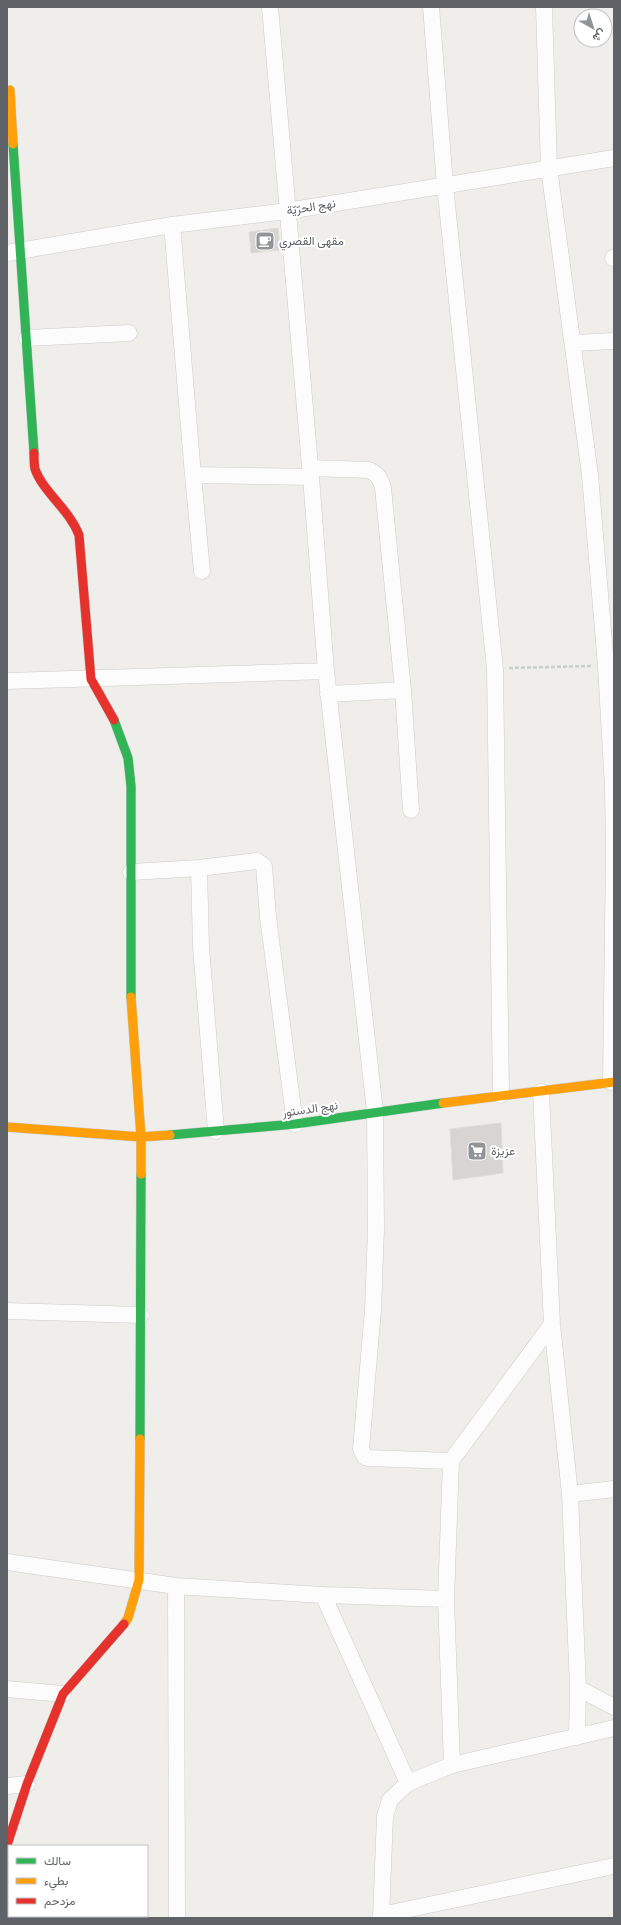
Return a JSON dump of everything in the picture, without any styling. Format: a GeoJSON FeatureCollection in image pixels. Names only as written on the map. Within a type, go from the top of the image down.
{"type":"FeatureCollection","features":[{"type":"Feature","properties":{"kind":"street"},"geometry":{"type":"LineString","coordinates":[[270,7],[328,694],[375,1112],[375,1251],[373,1310],[361,1449],[365,1457],[368,1458],[451,1461]]}},
{"type":"Feature","properties":{"kind":"street"},"geometry":{"type":"LineString","coordinates":[[431,7],[445,186],[495,669],[501,1095]]}},
{"type":"Feature","properties":{"kind":"street"},"geometry":{"type":"LineString","coordinates":[[544,7],[549,168],[608,621],[606,666],[614,850],[612,1082]]}},
{"type":"Feature","properties":{"kind":"street"},"geometry":{"type":"LineString","coordinates":[[7,1845],[27,1784],[62,1694],[122,1628],[128,1618],[139,1580],[141,1315],[141,1137],[131,1002],[131,786],[128,758],[112,715],[90,679],[79,535],[76,524],[39,478],[35,468],[27,338],[13,252],[10,90]]}},
{"type":"Feature","properties":{"kind":"street","name":"نهج الحرّيّة"},"geometry":{"type":"LineString","coordinates":[[13,252],[172,225],[287,211],[614,158]]}},
{"type":"Feature","properties":{"kind":"street"},"geometry":{"type":"LineString","coordinates":[[172,225],[202,571]]}},
{"type":"Feature","properties":{"kind":"street"},"geometry":{"type":"LineString","coordinates":[[27,338],[129,333]]}},
{"type":"Feature","properties":{"kind":"street"},"geometry":{"type":"LineString","coordinates":[[573,343],[614,341]]}},
{"type":"Feature","properties":{"kind":"street"},"geometry":{"type":"LineString","coordinates":[[193,475],[310,473],[369,470],[376,473],[380,479],[383,488],[403,690],[411,810]]}},
{"type":"Feature","properties":{"kind":"street"},"geometry":{"type":"LineString","coordinates":[[7,681],[326,671]]}},
{"type":"Feature","properties":{"kind":"street"},"geometry":{"type":"LineString","coordinates":[[328,694],[403,690]]}},
{"type":"Feature","properties":{"kind":"street"},"geometry":{"type":"LineString","coordinates":[[131,872],[199,868],[257,861],[264,866],[268,917],[295,1124]]}},
{"type":"Feature","properties":{"kind":"street"},"geometry":{"type":"LineString","coordinates":[[199,868],[201,947],[216,1131]]}},
{"type":"Feature","properties":{"kind":"street","name":"نهج الدستور"},"geometry":{"type":"LineString","coordinates":[[7,1127],[141,1137],[295,1124],[501,1095],[541,1092],[612,1082]]}},
{"type":"Feature","properties":{"kind":"street"},"geometry":{"type":"LineString","coordinates":[[541,1092],[552,1324],[570,1494],[578,1688],[576,1736]]}},
{"type":"Feature","properties":{"kind":"street"},"geometry":{"type":"LineString","coordinates":[[7,1311],[141,1315]]}},
{"type":"Feature","properties":{"kind":"street"},"geometry":{"type":"LineString","coordinates":[[452,1765],[446,1599],[451,1461],[552,1324]]}},
{"type":"Feature","properties":{"kind":"street"},"geometry":{"type":"LineString","coordinates":[[570,1494],[614,1489]]}},
{"type":"Feature","properties":{"kind":"street"},"geometry":{"type":"LineString","coordinates":[[7,1562],[176,1586],[323,1595],[446,1599]]}},
{"type":"Feature","properties":{"kind":"street"},"geometry":{"type":"LineString","coordinates":[[176,1586],[177,1918]]}},
{"type":"Feature","properties":{"kind":"street"},"geometry":{"type":"LineString","coordinates":[[323,1595],[408,1783]]}},
{"type":"Feature","properties":{"kind":"street"},"geometry":{"type":"LineString","coordinates":[[578,1688],[614,1707]]}},
{"type":"Feature","properties":{"kind":"street"},"geometry":{"type":"LineString","coordinates":[[7,1689],[62,1694]]}},
{"type":"Feature","properties":{"kind":"street"},"geometry":{"type":"LineString","coordinates":[[614,1728],[452,1765],[408,1783],[390,1800],[385,1816],[381,1916],[614,1866]]}},
{"type":"Feature","properties":{"kind":"street"},"geometry":{"type":"LineString","coordinates":[[7,1786],[27,1784]]}},
{"type":"Feature","properties":{"kind":"path"},"geometry":{"type":"LineString","coordinates":[[495,669],[606,666]]}},
{"type":"Feature","properties":{"kind":"building","name":"مقهى القصري"},"geometry":{"type":"Polygon","coordinates":[[[278,228],[280,250],[251,253],[249,232],[278,228]]]}},
{"type":"Feature","properties":{"kind":"building","name":"عزيزة"},"geometry":{"type":"Polygon","coordinates":[[[501,1123],[503,1173],[453,1180],[450,1129],[501,1123]]]}},
{"type":"Feature","properties":{"kind":"traffic: fast"},"geometry":{"type":"LineString","coordinates":[[13,144],[34,453]]}},
{"type":"Feature","properties":{"kind":"traffic: fast"},"geometry":{"type":"LineString","coordinates":[[114,720],[128,758],[131,786],[131,997]]}},
{"type":"Feature","properties":{"kind":"traffic: fast"},"geometry":{"type":"LineString","coordinates":[[170,1135],[295,1124],[443,1103]]}},
{"type":"Feature","properties":{"kind":"traffic: fast"},"geometry":{"type":"LineString","coordinates":[[140,1439],[141,1174]]}},
{"type":"Feature","properties":{"kind":"traffic: slow"},"geometry":{"type":"LineString","coordinates":[[10,90],[13,144]]}},
{"type":"Feature","properties":{"kind":"traffic: slow"},"geometry":{"type":"LineString","coordinates":[[131,997],[141,1137],[141,1174]]}},
{"type":"Feature","properties":{"kind":"traffic: slow"},"geometry":{"type":"LineString","coordinates":[[443,1103],[614,1082]]}},
{"type":"Feature","properties":{"kind":"traffic: slow"},"geometry":{"type":"LineString","coordinates":[[7,1127],[141,1137],[170,1135]]}},
{"type":"Feature","properties":{"kind":"traffic: slow"},"geometry":{"type":"LineString","coordinates":[[124,1624],[128,1618],[139,1580],[140,1439]]}},
{"type":"Feature","properties":{"kind":"traffic: jam"},"geometry":{"type":"LineString","coordinates":[[34,453],[35,469],[39,477],[69,517],[79,535],[91,679],[114,720]]}},
{"type":"Feature","properties":{"kind":"traffic: jam"},"geometry":{"type":"LineString","coordinates":[[7,1845],[27,1784],[63,1694],[124,1624]]}},
{"type":"Feature","properties":{"kind":"place","name":"مقهى القصري"},"geometry":{"type":"Point","coordinates":[265,241]}},
{"type":"Feature","properties":{"kind":"place","name":"عزيزة"},"geometry":{"type":"Point","coordinates":[477,1151]}}]}
